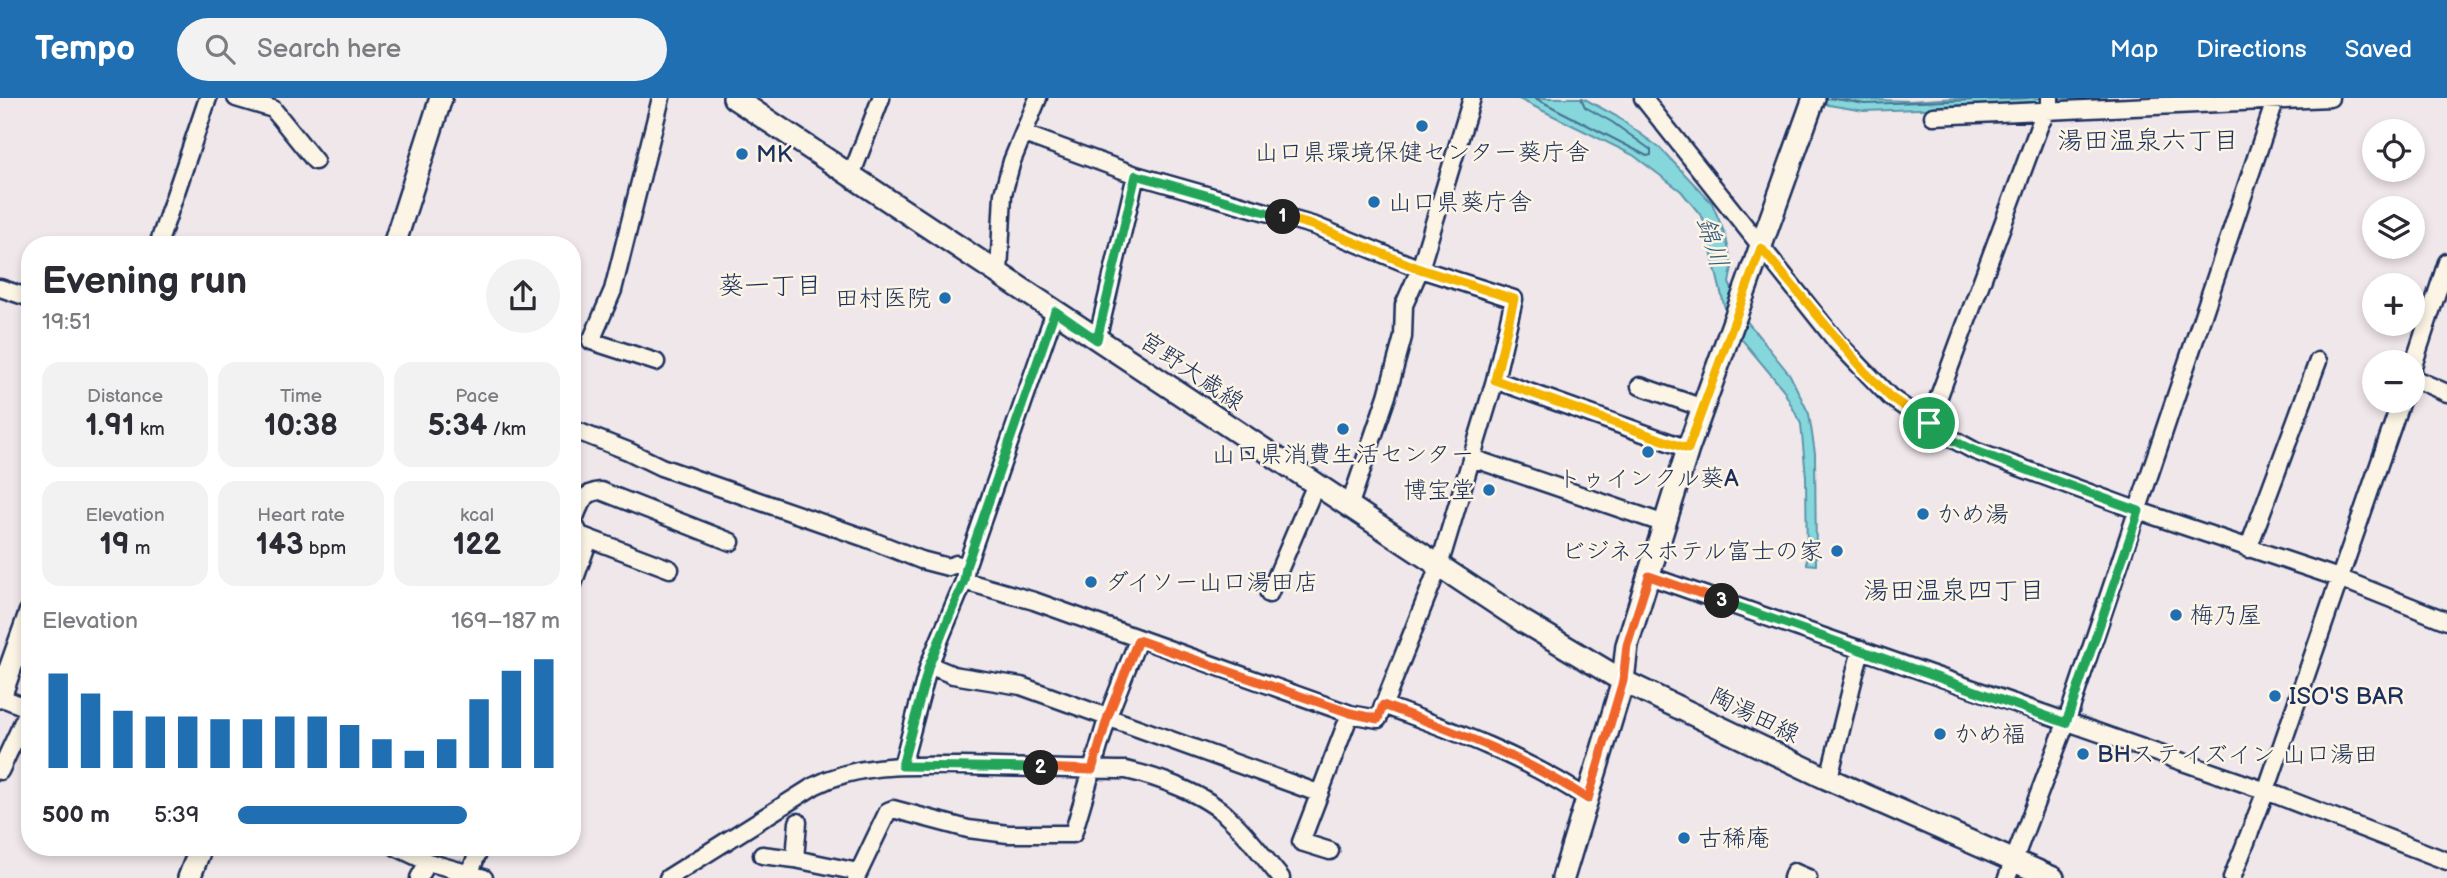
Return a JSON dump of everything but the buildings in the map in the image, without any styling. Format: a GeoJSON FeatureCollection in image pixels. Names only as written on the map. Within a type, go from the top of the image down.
{"type":"FeatureCollection","features":[{"type":"Feature","properties":{"kind":"main road"},"geometry":{"type":"LineString","coordinates":[[397,236],[441,98]]}},
{"type":"Feature","properties":{"kind":"main road","name":"宮野大歳線"},"geometry":{"type":"LineString","coordinates":[[734,98],[1524,622],[1623,681]]}},
{"type":"Feature","properties":{"kind":"main road"},"geometry":{"type":"LineString","coordinates":[[1563,878],[1623,681],[1627,645],[1688,449],[1813,100]]}},
{"type":"Feature","properties":{"kind":"main road"},"geometry":{"type":"LineString","coordinates":[[0,697],[21,638]]}},
{"type":"Feature","properties":{"kind":"main road","name":"陶湯田線"},"geometry":{"type":"LineString","coordinates":[[1623,681],[1829,778],[2010,869],[2053,878]]}},
{"type":"Feature","properties":{"kind":"main road"},"geometry":{"type":"LineString","coordinates":[[189,878],[198,856]]}},
{"type":"Feature","properties":{"kind":"street"},"geometry":{"type":"LineString","coordinates":[[161,236],[208,98]]}},
{"type":"Feature","properties":{"kind":"street"},"geometry":{"type":"LineString","coordinates":[[236,98],[273,109],[315,161]]}},
{"type":"Feature","properties":{"kind":"street"},"geometry":{"type":"LineString","coordinates":[[656,362],[591,341],[613,290],[661,98]]}},
{"type":"Feature","properties":{"kind":"street"},"geometry":{"type":"LineString","coordinates":[[851,176],[881,98]]}},
{"type":"Feature","properties":{"kind":"street"},"geometry":{"type":"LineString","coordinates":[[999,273],[1003,194],[1012,161],[1038,98]]}},
{"type":"Feature","properties":{"kind":"street"},"geometry":{"type":"LineString","coordinates":[[1349,506],[1387,396],[1403,337],[1404,305],[1420,269],[1472,98]]}},
{"type":"Feature","properties":{"kind":"street"},"geometry":{"type":"LineString","coordinates":[[1643,98],[1761,248],[1864,371],[1890,397],[1950,439],[1975,451],[2139,511],[2339,578],[2447,621]]}},
{"type":"Feature","properties":{"kind":"street"},"geometry":{"type":"LineString","coordinates":[[1934,116],[2049,106],[2330,98]]}},
{"type":"Feature","properties":{"kind":"street"},"geometry":{"type":"LineString","coordinates":[[2010,869],[2066,723],[2276,99]]}},
{"type":"Feature","properties":{"kind":"street"},"geometry":{"type":"LineString","coordinates":[[1929,423],[2049,106]]}},
{"type":"Feature","properties":{"kind":"street"},"geometry":{"type":"LineString","coordinates":[[581,433],[661,467],[921,560],[948,567],[956,564],[965,574],[1138,640],[1350,713],[1378,719],[1439,566],[1495,380],[1514,299],[1420,269],[1315,226],[1136,175],[1024,134]]}},
{"type":"Feature","properties":{"kind":"street"},"geometry":{"type":"LineString","coordinates":[[1097,340],[1136,175]]}},
{"type":"Feature","properties":{"kind":"street"},"geometry":{"type":"LineString","coordinates":[[2418,350],[2447,262]]}},
{"type":"Feature","properties":{"kind":"street"},"geometry":{"type":"LineString","coordinates":[[0,288],[21,295]]}},
{"type":"Feature","properties":{"kind":"street"},"geometry":{"type":"LineString","coordinates":[[902,766],[929,665],[965,574],[1055,311]]}},
{"type":"Feature","properties":{"kind":"street"},"geometry":{"type":"LineString","coordinates":[[2248,549],[2318,361]]}},
{"type":"Feature","properties":{"kind":"street"},"geometry":{"type":"LineString","coordinates":[[1495,380],[1688,449]]}},
{"type":"Feature","properties":{"kind":"street"},"geometry":{"type":"LineString","coordinates":[[2425,383],[2447,393]]}},
{"type":"Feature","properties":{"kind":"street"},"geometry":{"type":"LineString","coordinates":[[1640,386],[1703,408]]}},
{"type":"Feature","properties":{"kind":"street"},"geometry":{"type":"LineString","coordinates":[[2232,878],[2266,791],[2397,413]]}},
{"type":"Feature","properties":{"kind":"street"},"geometry":{"type":"LineString","coordinates":[[1472,458],[1665,524]]}},
{"type":"Feature","properties":{"kind":"street"},"geometry":{"type":"LineString","coordinates":[[1269,594],[1315,484]]}},
{"type":"Feature","properties":{"kind":"street"},"geometry":{"type":"LineString","coordinates":[[581,503],[590,491],[601,491],[731,542]]}},
{"type":"Feature","properties":{"kind":"street"},"geometry":{"type":"LineString","coordinates":[[581,536],[670,569]]}},
{"type":"Feature","properties":{"kind":"street"},"geometry":{"type":"LineString","coordinates":[[581,561],[589,538]]}},
{"type":"Feature","properties":{"kind":"street"},"geometry":{"type":"LineString","coordinates":[[1649,576],[2266,791],[2447,861]]}},
{"type":"Feature","properties":{"kind":"street"},"geometry":{"type":"LineString","coordinates":[[762,855],[795,859],[857,875],[888,811],[893,809],[968,829],[1008,834],[1073,834],[1108,716],[1138,640]]}},
{"type":"Feature","properties":{"kind":"street"},"geometry":{"type":"LineString","coordinates":[[1829,778],[1861,649]]}},
{"type":"Feature","properties":{"kind":"street"},"geometry":{"type":"LineString","coordinates":[[929,665],[953,675],[1021,687],[1318,793]]}},
{"type":"Feature","properties":{"kind":"street"},"geometry":{"type":"LineString","coordinates":[[0,697],[21,706]]}},
{"type":"Feature","properties":{"kind":"street"},"geometry":{"type":"LineString","coordinates":[[1383,705],[1467,736],[1555,777],[1588,799]]}},
{"type":"Feature","properties":{"kind":"street"},"geometry":{"type":"LineString","coordinates":[[1330,851],[1301,842],[1350,713]]}},
{"type":"Feature","properties":{"kind":"street"},"geometry":{"type":"LineString","coordinates":[[0,771],[21,726]]}},
{"type":"Feature","properties":{"kind":"street"},"geometry":{"type":"LineString","coordinates":[[668,878],[814,786],[859,769],[902,766],[1126,770],[1144,774],[1210,803],[1228,816],[1281,878]]}},
{"type":"Feature","properties":{"kind":"street"},"geometry":{"type":"LineString","coordinates":[[795,859],[798,822]]}},
{"type":"Feature","properties":{"kind":"street"},"geometry":{"type":"LineString","coordinates":[[415,856],[477,876],[479,856]]}},
{"type":"Feature","properties":{"kind":"street"},"geometry":{"type":"LineString","coordinates":[[419,878],[428,862]]}},
{"type":"Feature","properties":{"kind":"street"},"geometry":{"type":"LineString","coordinates":[[1792,878],[1794,872],[1808,878]]}},
{"type":"Feature","properties":{"kind":"water","name":"錦川"},"geometry":{"type":"Polygon","coordinates":[[[1517,98],[1583,98],[1616,116],[1661,149],[1712,203],[1726,237],[1732,267],[1729,283],[1746,320],[1790,375],[1809,414],[1815,453],[1816,565],[1807,564],[1806,477],[1801,424],[1783,389],[1743,341],[1730,320],[1703,218],[1681,191],[1633,155],[1517,98]]]}},
{"type":"Feature","properties":{"kind":"water"},"geometry":{"type":"Polygon","coordinates":[[[1811,98],[1910,101],[1957,98],[2220,98],[1864,111],[1829,105],[1811,98]]]}},
{"type":"Feature","properties":{"kind":"place","name":"山口県環境保健センター葵庁舎"},"geometry":{"type":"Point","coordinates":[1422,126]}},
{"type":"Feature","properties":{"kind":"place","name":"MK"},"geometry":{"type":"Point","coordinates":[742,154]}},
{"type":"Feature","properties":{"kind":"place","name":"山口県葵庁舎"},"geometry":{"type":"Point","coordinates":[1374,202]}},
{"type":"Feature","properties":{"kind":"place","name":"田村医院"},"geometry":{"type":"Point","coordinates":[945,298]}},
{"type":"Feature","properties":{"kind":"place","name":"山口県消費生活センター"},"geometry":{"type":"Point","coordinates":[1343,429]}},
{"type":"Feature","properties":{"kind":"place","name":"トゥインクル葵A"},"geometry":{"type":"Point","coordinates":[1648,452]}},
{"type":"Feature","properties":{"kind":"place","name":"博宝堂"},"geometry":{"type":"Point","coordinates":[1489,490]}},
{"type":"Feature","properties":{"kind":"place","name":"かめ湯"},"geometry":{"type":"Point","coordinates":[1923,514]}},
{"type":"Feature","properties":{"kind":"place","name":"ビジネスホテル富士の家"},"geometry":{"type":"Point","coordinates":[1837,551]}},
{"type":"Feature","properties":{"kind":"place","name":"ダイソー山口湯田店"},"geometry":{"type":"Point","coordinates":[1091,582]}},
{"type":"Feature","properties":{"kind":"place","name":"梅乃屋"},"geometry":{"type":"Point","coordinates":[2176,615]}},
{"type":"Feature","properties":{"kind":"place","name":"ISO'S BAR"},"geometry":{"type":"Point","coordinates":[2275,696]}},
{"type":"Feature","properties":{"kind":"place","name":"かめ福"},"geometry":{"type":"Point","coordinates":[1940,734]}},
{"type":"Feature","properties":{"kind":"place","name":"BHステイズイン 山口湯田"},"geometry":{"type":"Point","coordinates":[2083,754]}},
{"type":"Feature","properties":{"kind":"place","name":"古稀庵"},"geometry":{"type":"Point","coordinates":[1684,838]}},
{"type":"Feature","properties":{"kind":"district","name":"湯田温泉六丁目"},"geometry":{"type":"Point","coordinates":[2148,140]}},
{"type":"Feature","properties":{"kind":"district","name":"葵一丁目"},"geometry":{"type":"Point","coordinates":[770,285]}},
{"type":"Feature","properties":{"kind":"district","name":"湯田温泉四丁目"},"geometry":{"type":"Point","coordinates":[1954,590]}},
{"type":"Feature","properties":{"kind":"route"},"geometry":{"type":"LineString","coordinates":[[1136,175],[1315,226],[1420,269],[1514,299],[1495,380],[1688,449],[1761,248],[1864,371],[1890,397],[1929,423],[1950,439],[1975,451],[2139,511],[2066,723],[1649,576],[1627,645],[1623,681],[1588,799],[1555,777],[1467,736],[1383,705],[1378,719],[1350,713],[1138,640],[1108,716],[1092,770],[902,766],[929,665],[964,581],[966,567],[1055,311],[1097,340],[1136,175]]}}]}
